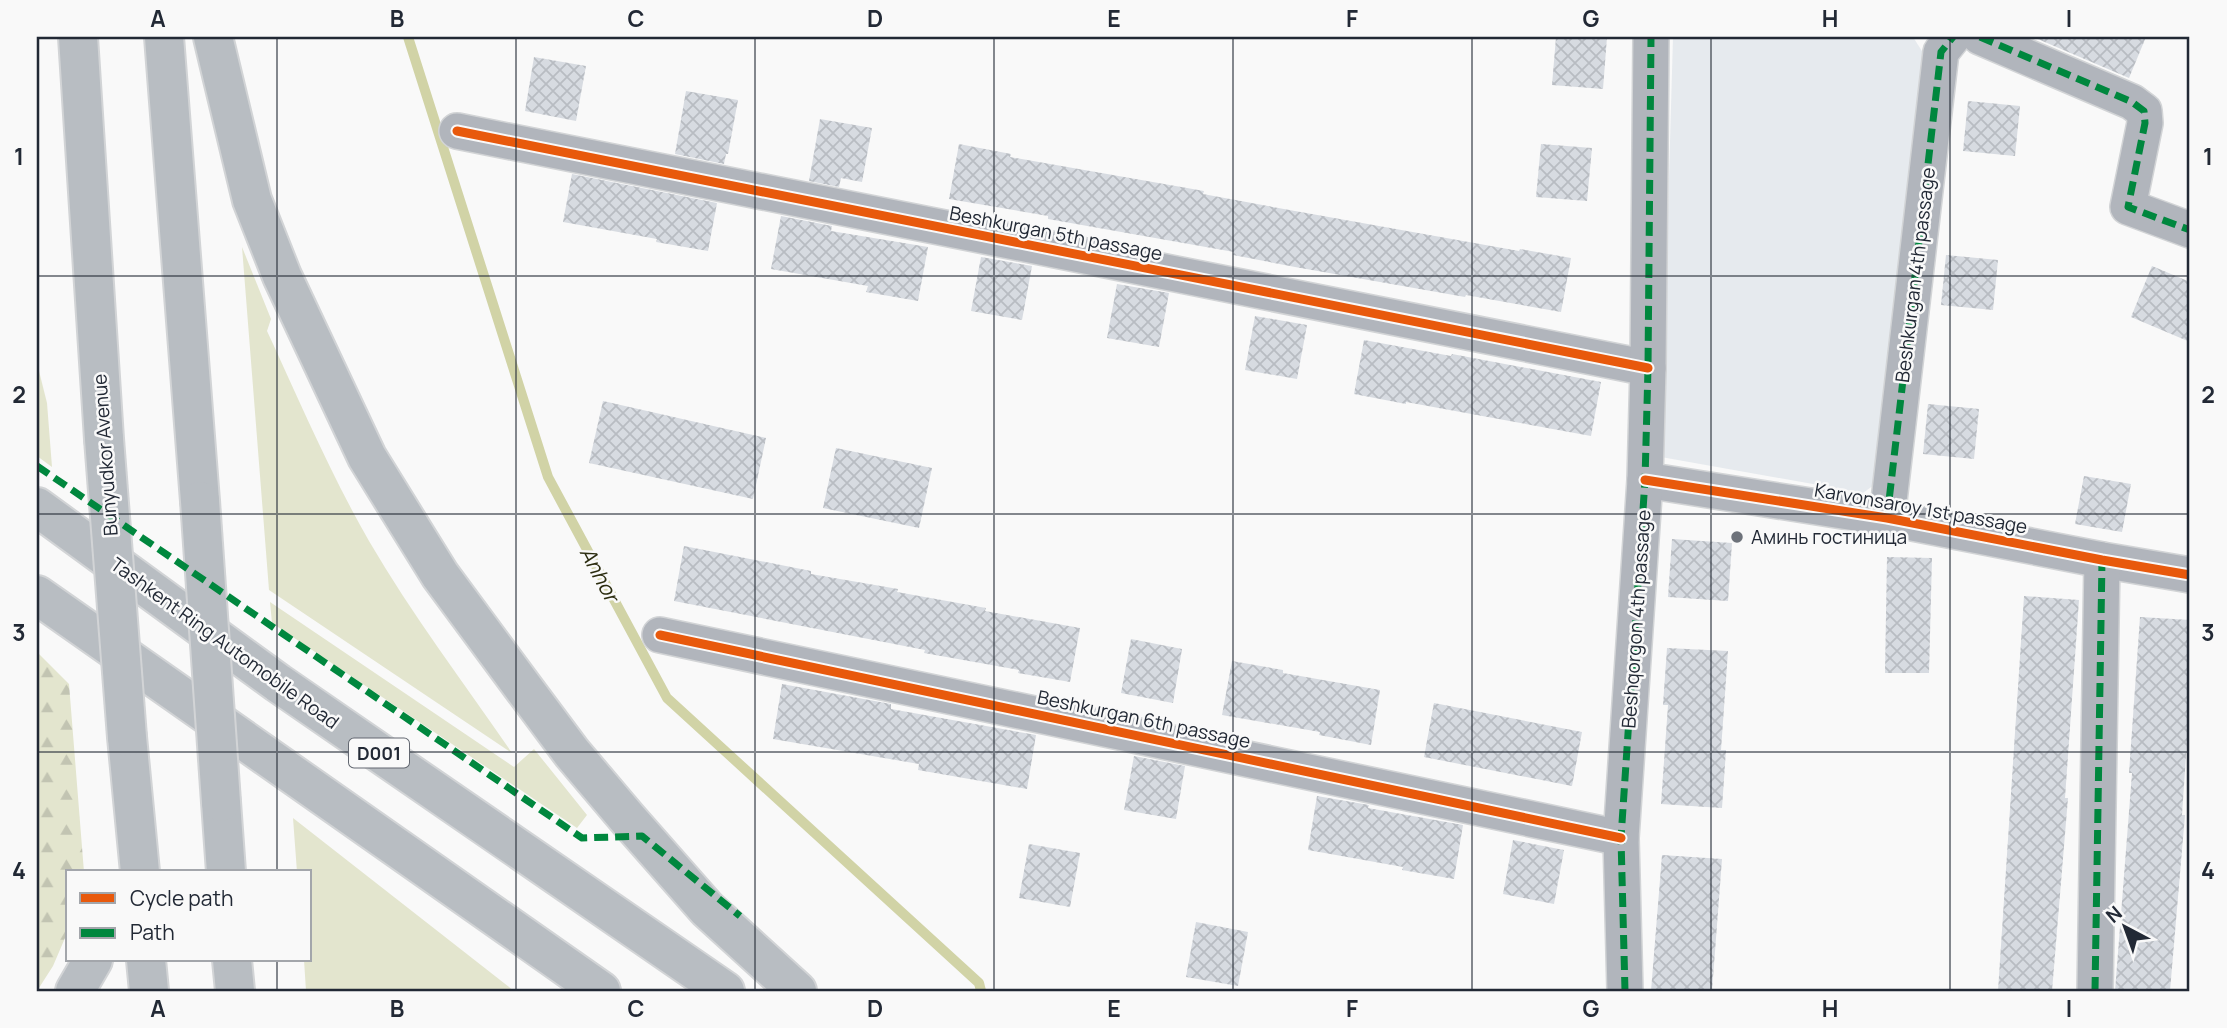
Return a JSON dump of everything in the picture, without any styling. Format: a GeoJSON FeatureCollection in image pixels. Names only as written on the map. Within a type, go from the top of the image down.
{"type":"FeatureCollection","features":[{"type":"Feature","properties":{"kind":"highway","name":"Bunyudkor Avenue"},"geometry":{"type":"LineString","coordinates":[[79,37],[104,439],[140,870]]}},
{"type":"Feature","properties":{"kind":"highway"},"geometry":{"type":"LineString","coordinates":[[164,37],[226,870]]}},
{"type":"Feature","properties":{"kind":"highway"},"geometry":{"type":"LineString","coordinates":[[213,37],[252,200],[277,264],[367,457],[440,575],[572,752],[707,909],[797,991]]}},
{"type":"Feature","properties":{"kind":"highway","name":"Tashkent Ring Automobile Road"},"geometry":{"type":"LineString","coordinates":[[37,508],[278,683],[725,991]]}},
{"type":"Feature","properties":{"kind":"highway"},"geometry":{"type":"LineString","coordinates":[[46,603],[601,991]]}},
{"type":"Feature","properties":{"kind":"highway"},"geometry":{"type":"LineString","coordinates":[[123,870],[135,807]]}},
{"type":"Feature","properties":{"kind":"highway"},"geometry":{"type":"LineString","coordinates":[[75,991],[92,962]]}},
{"type":"Feature","properties":{"kind":"highway"},"geometry":{"type":"LineString","coordinates":[[146,962],[149,991]]}},
{"type":"Feature","properties":{"kind":"highway"},"geometry":{"type":"LineString","coordinates":[[232,962],[235,991]]}},
{"type":"Feature","properties":{"kind":"street","name":"Beshqorgon 4th passage"},"geometry":{"type":"LineString","coordinates":[[1625,991],[1621,838],[1645,480],[1651,37]]}},
{"type":"Feature","properties":{"kind":"street","name":"Beshkurgan 4th passage"},"geometry":{"type":"LineString","coordinates":[[1887,518],[1941,52],[1953,37]]}},
{"type":"Feature","properties":{"kind":"street"},"geometry":{"type":"LineString","coordinates":[[1980,37],[2132,102],[2144,111],[2145,124],[2128,208],[2190,230]]}},
{"type":"Feature","properties":{"kind":"street","name":"Beshkurgan 5th passage"},"geometry":{"type":"LineString","coordinates":[[457,131],[1648,368]]}},
{"type":"Feature","properties":{"kind":"street","name":"Karvonsaroy 1st passage"},"geometry":{"type":"LineString","coordinates":[[1645,480],[1887,518],[2190,575]]}},
{"type":"Feature","properties":{"kind":"street"},"geometry":{"type":"LineString","coordinates":[[2095,991],[2102,560]]}},
{"type":"Feature","properties":{"kind":"street","name":"Beshkurgan 6th passage"},"geometry":{"type":"LineString","coordinates":[[660,635],[1621,838]]}},
{"type":"Feature","properties":{"kind":"shaded area"},"geometry":{"type":"Polygon","coordinates":[[[1673,37],[1913,37],[1927,59],[1874,485],[1863,493],[1661,457],[1673,37]]]}},
{"type":"Feature","properties":{"kind":"green space"},"geometry":{"type":"Polygon","coordinates":[[[242,247],[271,319],[267,331],[341,489],[403,596],[512,753],[269,590],[242,247]]]}},
{"type":"Feature","properties":{"kind":"green space"},"geometry":{"type":"Polygon","coordinates":[[[37,347],[38,367],[47,403],[52,467],[37,456],[37,347]]]}},
{"type":"Feature","properties":{"kind":"green space"},"geometry":{"type":"Polygon","coordinates":[[[270,602],[514,767],[534,749],[587,815],[577,828],[272,623],[270,602]]]}},
{"type":"Feature","properties":{"kind":"green space"},"geometry":{"type":"Polygon","coordinates":[[[37,652],[69,684],[84,870],[66,870],[66,936],[53,966],[37,991],[37,652]]]}},
{"type":"Feature","properties":{"kind":"green space"},"geometry":{"type":"Polygon","coordinates":[[[293,818],[514,991],[306,991],[304,962],[312,962],[312,870],[297,870],[293,818]]]}},
{"type":"Feature","properties":{"kind":"building"},"geometry":{"type":"Polygon","coordinates":[[[1556,37],[1607,37],[1603,89],[1552,85],[1556,37]]]}},
{"type":"Feature","properties":{"kind":"building"},"geometry":{"type":"Polygon","coordinates":[[[2033,37],[2146,37],[2129,78],[2033,37]]]}},
{"type":"Feature","properties":{"kind":"building"},"geometry":{"type":"Polygon","coordinates":[[[534,57],[586,66],[576,121],[525,111],[534,57]]]}},
{"type":"Feature","properties":{"kind":"building"},"geometry":{"type":"Polygon","coordinates":[[[686,91],[738,100],[724,164],[675,154],[686,91]]]}},
{"type":"Feature","properties":{"kind":"building"},"geometry":{"type":"Polygon","coordinates":[[[1968,101],[2020,106],[2015,156],[1963,151],[1968,101]]]}},
{"type":"Feature","properties":{"kind":"building"},"geometry":{"type":"Polygon","coordinates":[[[820,119],[872,128],[862,182],[841,178],[839,187],[809,181],[820,119]]]}},
{"type":"Feature","properties":{"kind":"building"},"geometry":{"type":"Polygon","coordinates":[[[959,144],[1011,154],[1010,157],[1204,191],[1203,194],[1571,258],[1561,312],[1295,267],[1233,255],[1234,252],[949,199],[959,144]]]}},
{"type":"Feature","properties":{"kind":"building"},"geometry":{"type":"Polygon","coordinates":[[[1541,144],[1592,148],[1587,201],[1536,197],[1541,144]]]}},
{"type":"Feature","properties":{"kind":"building"},"geometry":{"type":"Polygon","coordinates":[[[572,174],[717,203],[708,251],[563,222],[572,174]]]}},
{"type":"Feature","properties":{"kind":"building"},"geometry":{"type":"Polygon","coordinates":[[[781,216],[832,226],[831,231],[928,247],[918,301],[866,292],[868,286],[771,269],[781,216]]]}},
{"type":"Feature","properties":{"kind":"building"},"geometry":{"type":"Polygon","coordinates":[[[1946,255],[1998,260],[1993,310],[1941,305],[1946,255]]]}},
{"type":"Feature","properties":{"kind":"building"},"geometry":{"type":"Polygon","coordinates":[[[981,257],[1032,266],[1022,320],[971,311],[981,257]]]}},
{"type":"Feature","properties":{"kind":"building"},"geometry":{"type":"Polygon","coordinates":[[[2152,266],[2190,282],[2190,342],[2131,317],[2152,266]]]}},
{"type":"Feature","properties":{"kind":"building"},"geometry":{"type":"Polygon","coordinates":[[[1117,284],[1169,293],[1159,347],[1107,338],[1117,284]]]}},
{"type":"Feature","properties":{"kind":"building"},"geometry":{"type":"Polygon","coordinates":[[[1255,316],[1307,325],[1297,379],[1245,370],[1255,316]]]}},
{"type":"Feature","properties":{"kind":"building"},"geometry":{"type":"Polygon","coordinates":[[[1364,340],[1601,382],[1591,436],[1354,394],[1364,340]]]}},
{"type":"Feature","properties":{"kind":"building"},"geometry":{"type":"Polygon","coordinates":[[[603,401],[766,438],[753,499],[589,463],[603,401]]]}},
{"type":"Feature","properties":{"kind":"building"},"geometry":{"type":"Polygon","coordinates":[[[1928,404],[1979,409],[1974,459],[1923,454],[1928,404]]]}},
{"type":"Feature","properties":{"kind":"building"},"geometry":{"type":"Polygon","coordinates":[[[836,448],[932,468],[919,528],[823,508],[836,448]]]}},
{"type":"Feature","properties":{"kind":"building"},"geometry":{"type":"Polygon","coordinates":[[[2084,476],[2131,484],[2122,532],[2075,524],[2084,476]]]}},
{"type":"Feature","properties":{"kind":"building"},"geometry":{"type":"Polygon","coordinates":[[[1672,539],[1732,543],[1728,601],[1668,597],[1672,539]]]}},
{"type":"Feature","properties":{"kind":"building"},"geometry":{"type":"Polygon","coordinates":[[[684,546],[811,571],[811,574],[898,589],[897,592],[986,608],[985,611],[1080,628],[1070,682],[924,653],[925,650],[674,601],[684,546]]]}},
{"type":"Feature","properties":{"kind":"building"},"geometry":{"type":"Polygon","coordinates":[[[1887,557],[1932,558],[1929,673],[1885,673],[1887,557]]]}},
{"type":"Feature","properties":{"kind":"building"},"geometry":{"type":"Polygon","coordinates":[[[2024,596],[2079,600],[2065,798],[2068,798],[2052,991],[1998,991],[2024,596]]]}},
{"type":"Feature","properties":{"kind":"building"},"geometry":{"type":"Polygon","coordinates":[[[2140,617],[2190,620],[2190,696],[2182,815],[2185,815],[2170,991],[2115,991],[2132,773],[2129,773],[2140,617]]]}},
{"type":"Feature","properties":{"kind":"building"},"geometry":{"type":"Polygon","coordinates":[[[1131,639],[1182,649],[1173,703],[1121,693],[1131,639]]]}},
{"type":"Feature","properties":{"kind":"building"},"geometry":{"type":"Polygon","coordinates":[[[1667,648],[1728,651],[1721,750],[1726,750],[1722,808],[1661,804],[1668,705],[1663,705],[1667,648]]]}},
{"type":"Feature","properties":{"kind":"building"},"geometry":{"type":"Polygon","coordinates":[[[1232,661],[1380,690],[1371,745],[1319,735],[1320,732],[1222,715],[1232,661]]]}},
{"type":"Feature","properties":{"kind":"building"},"geometry":{"type":"Polygon","coordinates":[[[782,684],[891,704],[891,709],[1036,735],[1027,789],[918,770],[919,764],[773,739],[782,684]]]}},
{"type":"Feature","properties":{"kind":"building"},"geometry":{"type":"Polygon","coordinates":[[[1434,703],[1582,732],[1572,786],[1424,757],[1434,703]]]}},
{"type":"Feature","properties":{"kind":"building"},"geometry":{"type":"Polygon","coordinates":[[[1134,756],[1185,766],[1176,819],[1124,810],[1134,756]]]}},
{"type":"Feature","properties":{"kind":"building"},"geometry":{"type":"Polygon","coordinates":[[[1317,796],[1463,825],[1454,879],[1308,850],[1317,796]]]}},
{"type":"Feature","properties":{"kind":"building"},"geometry":{"type":"Polygon","coordinates":[[[1513,840],[1564,850],[1554,904],[1503,894],[1513,840]]]}},
{"type":"Feature","properties":{"kind":"building"},"geometry":{"type":"Polygon","coordinates":[[[1029,844],[1080,853],[1070,907],[1019,898],[1029,844]]]}},
{"type":"Feature","properties":{"kind":"building"},"geometry":{"type":"Polygon","coordinates":[[[1662,855],[1722,859],[1712,991],[1651,991],[1662,855]]]}},
{"type":"Feature","properties":{"kind":"building"},"geometry":{"type":"Polygon","coordinates":[[[1196,922],[1248,932],[1238,986],[1186,977],[1196,922]]]}},
{"type":"Feature","properties":{"kind":"waterway","name":"Anhor"},"geometry":{"type":"LineString","coordinates":[[408,37],[548,477],[667,698],[979,983],[981,991]]}},
{"type":"Feature","properties":{"kind":"marked path"},"geometry":{"type":"LineString","coordinates":[[1625,991],[1621,838],[1645,480],[1651,37]]}},
{"type":"Feature","properties":{"kind":"marked path"},"geometry":{"type":"LineString","coordinates":[[1887,518],[1941,52],[1953,37]]}},
{"type":"Feature","properties":{"kind":"marked path"},"geometry":{"type":"LineString","coordinates":[[1980,37],[2132,102],[2144,111],[2145,123],[2128,207],[2190,230]]}},
{"type":"Feature","properties":{"kind":"marked path"},"geometry":{"type":"LineString","coordinates":[[37,466],[582,838],[642,836],[740,916]]}},
{"type":"Feature","properties":{"kind":"marked path"},"geometry":{"type":"LineString","coordinates":[[2095,991],[2102,560]]}},
{"type":"Feature","properties":{"kind":"cycle path"},"geometry":{"type":"LineString","coordinates":[[457,131],[1648,368]]}},
{"type":"Feature","properties":{"kind":"cycle path"},"geometry":{"type":"LineString","coordinates":[[1645,480],[1887,518],[2190,575]]}},
{"type":"Feature","properties":{"kind":"cycle path"},"geometry":{"type":"LineString","coordinates":[[660,635],[1621,838]]}},
{"type":"Feature","properties":{"kind":"place","name":"Аминь гостиница"},"geometry":{"type":"Point","coordinates":[1737,537]}}]}
